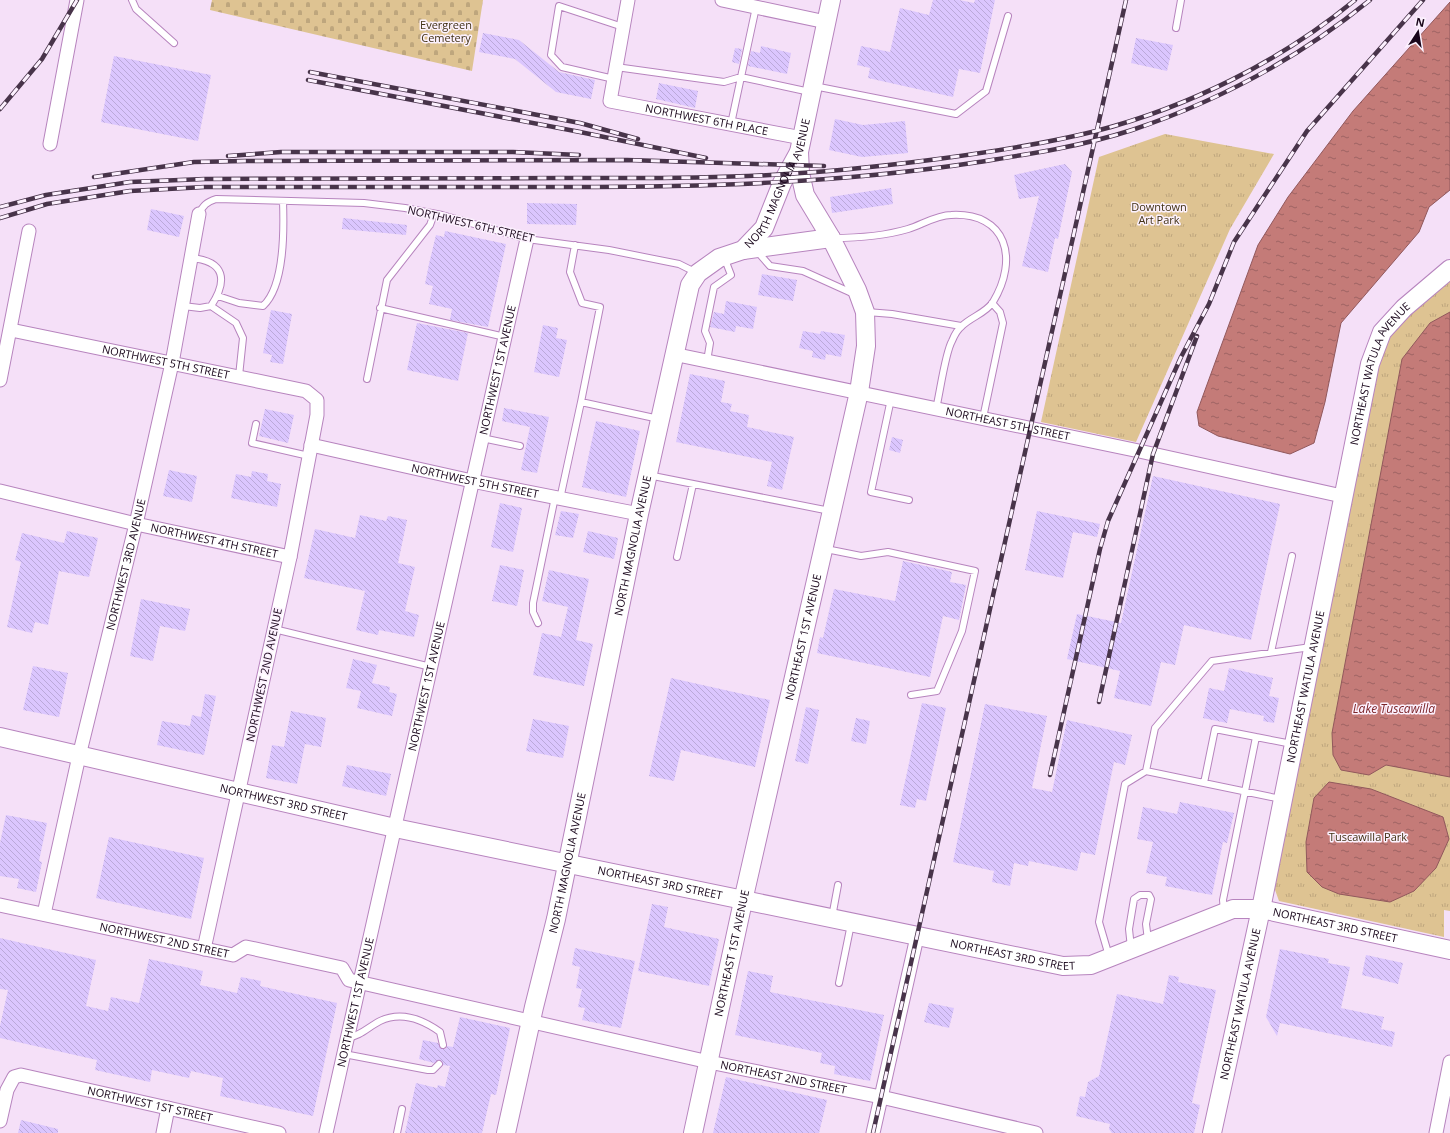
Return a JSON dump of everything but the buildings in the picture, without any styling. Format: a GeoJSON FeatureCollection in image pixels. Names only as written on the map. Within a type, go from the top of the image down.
{"type":"FeatureCollection","features":[{"type":"Feature","properties":{"kind":"street"},"geometry":{"type":"LineString","coordinates":[[50,144],[78,0]]}},
{"type":"Feature","properties":{"kind":"street"},"geometry":{"type":"LineString","coordinates":[[615,73],[628,0]]}},
{"type":"Feature","properties":{"kind":"street"},"geometry":{"type":"LineString","coordinates":[[722,0],[748,4],[826,22]]}},
{"type":"Feature","properties":{"kind":"street","name":"NORTH MAGNOLIA AVENUE"},"geometry":{"type":"LineString","coordinates":[[506,1133],[568,864],[647,475],[673,354],[690,286],[698,273],[724,257],[749,249],[764,228],[782,183],[801,145],[831,0]]}},
{"type":"Feature","properties":{"kind":"street","name":"NORTHWEST 6TH PLACE"},"geometry":{"type":"LineString","coordinates":[[615,73],[610,101],[731,124],[801,145]]}},
{"type":"Feature","properties":{"kind":"street","name":"NORTHEAST 1ST AVENUE"},"geometry":{"type":"LineString","coordinates":[[693,1133],[743,901],[859,392],[866,346],[862,304],[831,238],[805,195],[800,173],[801,145]]}},
{"type":"Feature","properties":{"kind":"street","name":"NORTHWEST 3RD AVENUE"},"geometry":{"type":"LineString","coordinates":[[44,914],[79,756],[136,524],[172,362],[199,214]]}},
{"type":"Feature","properties":{"kind":"street"},"geometry":{"type":"LineString","coordinates":[[0,380],[11,330],[29,231]]}},
{"type":"Feature","properties":{"kind":"street"},"geometry":{"type":"LineString","coordinates":[[749,249],[831,238]]}},
{"type":"Feature","properties":{"kind":"street","name":"NORTHWEST 1ST AVENUE"},"geometry":{"type":"LineString","coordinates":[[326,1133],[527,239]]}},
{"type":"Feature","properties":{"kind":"street","name":"NORTHEAST WATULA AVENUE"},"geometry":{"type":"LineString","coordinates":[[1212,1133],[1261,909],[1342,496],[1370,364],[1382,332],[1404,308],[1450,269]]}},
{"type":"Feature","properties":{"kind":"street","name":"NORTHWEST 5TH STREET"},"geometry":{"type":"LineString","coordinates":[[11,330],[306,390],[317,400]]}},
{"type":"Feature","properties":{"kind":"street","name":"NORTHEAST 5TH STREET"},"geometry":{"type":"LineString","coordinates":[[673,354],[983,418],[1342,496]]}},
{"type":"Feature","properties":{"kind":"street","name":"NORTHWEST 2ND AVENUE"},"geometry":{"type":"LineString","coordinates":[[204,949],[290,557],[317,415],[317,400]]}},
{"type":"Feature","properties":{"kind":"street","name":"NORTHWEST 5TH STREET"},"geometry":{"type":"LineString","coordinates":[[310,450],[639,514]]}},
{"type":"Feature","properties":{"kind":"street","name":"NORTHWEST 4TH STREET"},"geometry":{"type":"LineString","coordinates":[[0,491],[136,524],[290,557]]}},
{"type":"Feature","properties":{"kind":"street","name":"NORTHWEST 3RD STREET"},"geometry":{"type":"LineString","coordinates":[[0,736],[79,756],[239,790],[395,828],[568,864]]}},
{"type":"Feature","properties":{"kind":"street","name":"NORTHEAST 3RD STREET"},"geometry":{"type":"LineString","coordinates":[[568,864],[1063,966],[1091,965],[1233,909],[1261,909],[1450,950]]}},
{"type":"Feature","properties":{"kind":"street","name":"NORTHWEST 2ND STREET"},"geometry":{"type":"LineString","coordinates":[[0,905],[233,955],[246,947],[342,968],[349,980],[531,1021]]}},
{"type":"Feature","properties":{"kind":"street"},"geometry":{"type":"LineString","coordinates":[[873,1133],[917,937]]}},
{"type":"Feature","properties":{"kind":"street","name":"NORTHEAST 2ND STREET"},"geometry":{"type":"LineString","coordinates":[[531,1021],[709,1062],[881,1098],[1036,1133]]}},
{"type":"Feature","properties":{"kind":"street"},"geometry":{"type":"LineString","coordinates":[[1436,1133],[1450,1062]]}},
{"type":"Feature","properties":{"kind":"street","name":"NORTHWEST 1ST STREET"},"geometry":{"type":"LineString","coordinates":[[0,1121],[7,1090],[14,1077],[21,1075],[279,1133]]}},
{"type":"Feature","properties":{"kind":"street"},"geometry":{"type":"LineString","coordinates":[[163,1133],[168,1108]]}},
{"type":"Feature","properties":{"kind":"lane"},"geometry":{"type":"LineString","coordinates":[[132,0],[136,9],[174,43]]}},
{"type":"Feature","properties":{"kind":"lane"},"geometry":{"type":"LineString","coordinates":[[1176,28],[1181,0]]}},
{"type":"Feature","properties":{"kind":"lane"},"geometry":{"type":"LineString","coordinates":[[731,124],[741,77],[748,4]]}},
{"type":"Feature","properties":{"kind":"lane"},"geometry":{"type":"LineString","coordinates":[[624,27],[559,6],[551,55],[562,67],[724,82],[741,77],[956,114],[986,90],[1008,16]]}},
{"type":"Feature","properties":{"kind":"lane","name":"NORTHWEST 6TH STREET"},"geometry":{"type":"LineString","coordinates":[[199,214],[205,204],[216,199],[364,203],[434,214],[527,239],[609,250],[679,264],[698,273]]}},
{"type":"Feature","properties":{"kind":"lane"},"geometry":{"type":"LineString","coordinates":[[218,296],[251,305],[263,306],[268,302],[274,292],[281,258],[283,201]]}},
{"type":"Feature","properties":{"kind":"lane"},"geometry":{"type":"LineString","coordinates":[[367,379],[380,308],[387,280],[430,225],[434,214]]}},
{"type":"Feature","properties":{"kind":"lane"},"geometry":{"type":"LineString","coordinates":[[831,238],[851,238],[906,229],[950,214],[972,216],[991,223],[1004,242],[1007,260],[1004,276],[992,303],[961,326],[950,343],[936,409]]}},
{"type":"Feature","properties":{"kind":"lane"},"geometry":{"type":"LineString","coordinates":[[538,623],[533,612],[533,603],[580,402],[600,307],[582,303],[570,272],[575,245]]}},
{"type":"Feature","properties":{"kind":"lane"},"geometry":{"type":"LineString","coordinates":[[749,249],[770,266],[803,271],[862,304],[892,314],[961,326]]}},
{"type":"Feature","properties":{"kind":"lane"},"geometry":{"type":"LineString","coordinates":[[707,361],[710,343],[705,331],[714,287],[731,275],[724,257]]}},
{"type":"Feature","properties":{"kind":"lane"},"geometry":{"type":"LineString","coordinates":[[191,258],[202,259],[215,265],[221,274],[222,285],[212,306]]}},
{"type":"Feature","properties":{"kind":"lane"},"geometry":{"type":"LineString","coordinates":[[983,418],[1003,323],[1000,312],[992,303]]}},
{"type":"Feature","properties":{"kind":"lane"},"geometry":{"type":"LineString","coordinates":[[183,306],[200,308],[212,306],[236,323],[243,338],[239,376]]}},
{"type":"Feature","properties":{"kind":"lane"},"geometry":{"type":"LineString","coordinates":[[380,308],[505,337]]}},
{"type":"Feature","properties":{"kind":"lane"},"geometry":{"type":"LineString","coordinates":[[891,399],[871,492],[909,500]]}},
{"type":"Feature","properties":{"kind":"lane"},"geometry":{"type":"LineString","coordinates":[[580,402],[660,419]]}},
{"type":"Feature","properties":{"kind":"lane"},"geometry":{"type":"LineString","coordinates":[[256,424],[252,443],[310,450]]}},
{"type":"Feature","properties":{"kind":"lane"},"geometry":{"type":"LineString","coordinates":[[482,438],[520,446]]}},
{"type":"Feature","properties":{"kind":"lane"},"geometry":{"type":"LineString","coordinates":[[647,475],[831,511]]}},
{"type":"Feature","properties":{"kind":"lane"},"geometry":{"type":"LineString","coordinates":[[677,558],[693,484]]}},
{"type":"Feature","properties":{"kind":"lane"},"geometry":{"type":"LineString","coordinates":[[823,549],[862,556],[888,552],[975,571],[962,631],[937,691],[911,695]]}},
{"type":"Feature","properties":{"kind":"lane"},"geometry":{"type":"LineString","coordinates":[[1271,652],[1292,556]]}},
{"type":"Feature","properties":{"kind":"lane"},"geometry":{"type":"LineString","coordinates":[[274,629],[431,667]]}},
{"type":"Feature","properties":{"kind":"lane"},"geometry":{"type":"LineString","coordinates":[[1146,771],[1155,728],[1212,661],[1313,646]]}},
{"type":"Feature","properties":{"kind":"lane"},"geometry":{"type":"LineString","coordinates":[[1204,783],[1215,729],[1294,744]]}},
{"type":"Feature","properties":{"kind":"lane"},"geometry":{"type":"LineString","coordinates":[[1225,913],[1223,900],[1256,737]]}},
{"type":"Feature","properties":{"kind":"lane"},"geometry":{"type":"LineString","coordinates":[[1110,958],[1099,922],[1124,784],[1146,771],[1283,800]]}},
{"type":"Feature","properties":{"kind":"lane"},"geometry":{"type":"LineString","coordinates":[[831,919],[838,885]]}},
{"type":"Feature","properties":{"kind":"lane"},"geometry":{"type":"LineString","coordinates":[[1131,949],[1129,929],[1130,922],[1134,899],[1140,895],[1149,896],[1150,899],[1146,924],[1148,942]]}},
{"type":"Feature","properties":{"kind":"lane"},"geometry":{"type":"LineString","coordinates":[[839,983],[851,923]]}},
{"type":"Feature","properties":{"kind":"lane"},"geometry":{"type":"LineString","coordinates":[[347,1038],[357,1036],[379,1021],[393,1016],[411,1017],[426,1022],[440,1032],[443,1044]]}},
{"type":"Feature","properties":{"kind":"lane"},"geometry":{"type":"LineString","coordinates":[[344,1054],[428,1070],[433,1070],[439,1064]]}},
{"type":"Feature","properties":{"kind":"lane"},"geometry":{"type":"LineString","coordinates":[[397,1133],[402,1109]]}},
{"type":"Feature","properties":{"kind":"green space","name":"Evergreen Cemetery"},"geometry":{"type":"Polygon","coordinates":[[[212,0],[483,0],[472,71],[210,10],[212,0]]]}},
{"type":"Feature","properties":{"kind":"green space","name":"Downtown Art Park"},"geometry":{"type":"Polygon","coordinates":[[[1165,134],[1274,154],[1230,229],[1136,442],[1041,422],[1099,157],[1165,134]]]}},
{"type":"Feature","properties":{"kind":"green space","name":"Tuscawilla Park"},"geometry":{"type":"Polygon","coordinates":[[[1450,281],[1450,911],[1444,910],[1444,937],[1279,901],[1274,887],[1353,484],[1380,362],[1390,334],[1430,296],[1450,281]]]}},
{"type":"Feature","properties":{"kind":"water"},"geometry":{"type":"Polygon","coordinates":[[[1450,2],[1450,190],[1429,207],[1419,232],[1341,323],[1325,402],[1314,443],[1290,454],[1218,436],[1199,426],[1197,412],[1258,245],[1288,197],[1353,111],[1450,2]]]}},
{"type":"Feature","properties":{"kind":"water","name":"Lake Tuscawilla"},"geometry":{"type":"Polygon","coordinates":[[[1450,312],[1450,777],[1386,765],[1369,775],[1341,770],[1333,755],[1332,733],[1402,359],[1430,323],[1450,312]]]}},
{"type":"Feature","properties":{"kind":"water"},"geometry":{"type":"Polygon","coordinates":[[[1329,782],[1371,789],[1443,817],[1449,839],[1436,868],[1414,891],[1390,902],[1339,894],[1322,887],[1307,872],[1306,842],[1314,798],[1329,782]]]}},
{"type":"Feature","properties":{"kind":"railway"},"geometry":{"type":"LineString","coordinates":[[0,109],[42,59],[77,0]]}},
{"type":"Feature","properties":{"kind":"railway"},"geometry":{"type":"LineString","coordinates":[[873,1133],[1126,0]]}},
{"type":"Feature","properties":{"kind":"railway"},"geometry":{"type":"LineString","coordinates":[[0,207],[46,195],[130,182],[205,179],[652,178],[771,175],[870,167],[998,150],[1037,144],[1096,131],[1131,121],[1199,95],[1265,62],[1296,43],[1355,0]]}},
{"type":"Feature","properties":{"kind":"railway"},"geometry":{"type":"LineString","coordinates":[[0,218],[47,204],[130,191],[205,187],[620,187],[723,185],[876,175],[998,159],[1095,141],[1132,130],[1196,106],[1257,76],[1286,59],[1315,41],[1370,0]]}},
{"type":"Feature","properties":{"kind":"railway"},"geometry":{"type":"LineString","coordinates":[[1050,775],[1100,549],[1108,521],[1181,357],[1209,304],[1234,242],[1307,131],[1423,0]]}},
{"type":"Feature","properties":{"kind":"railway"},"geometry":{"type":"LineString","coordinates":[[310,72],[580,123],[638,139]]}},
{"type":"Feature","properties":{"kind":"railway"},"geometry":{"type":"LineString","coordinates":[[308,80],[580,132],[706,158]]}},
{"type":"Feature","properties":{"kind":"railway"},"geometry":{"type":"LineString","coordinates":[[228,156],[281,152],[513,152],[579,155]]}},
{"type":"Feature","properties":{"kind":"railway"},"geometry":{"type":"LineString","coordinates":[[94,177],[194,162],[245,161],[627,160],[824,166]]}},
{"type":"Feature","properties":{"kind":"railway"},"geometry":{"type":"LineString","coordinates":[[1099,702],[1153,454],[1197,336]]}}]}
